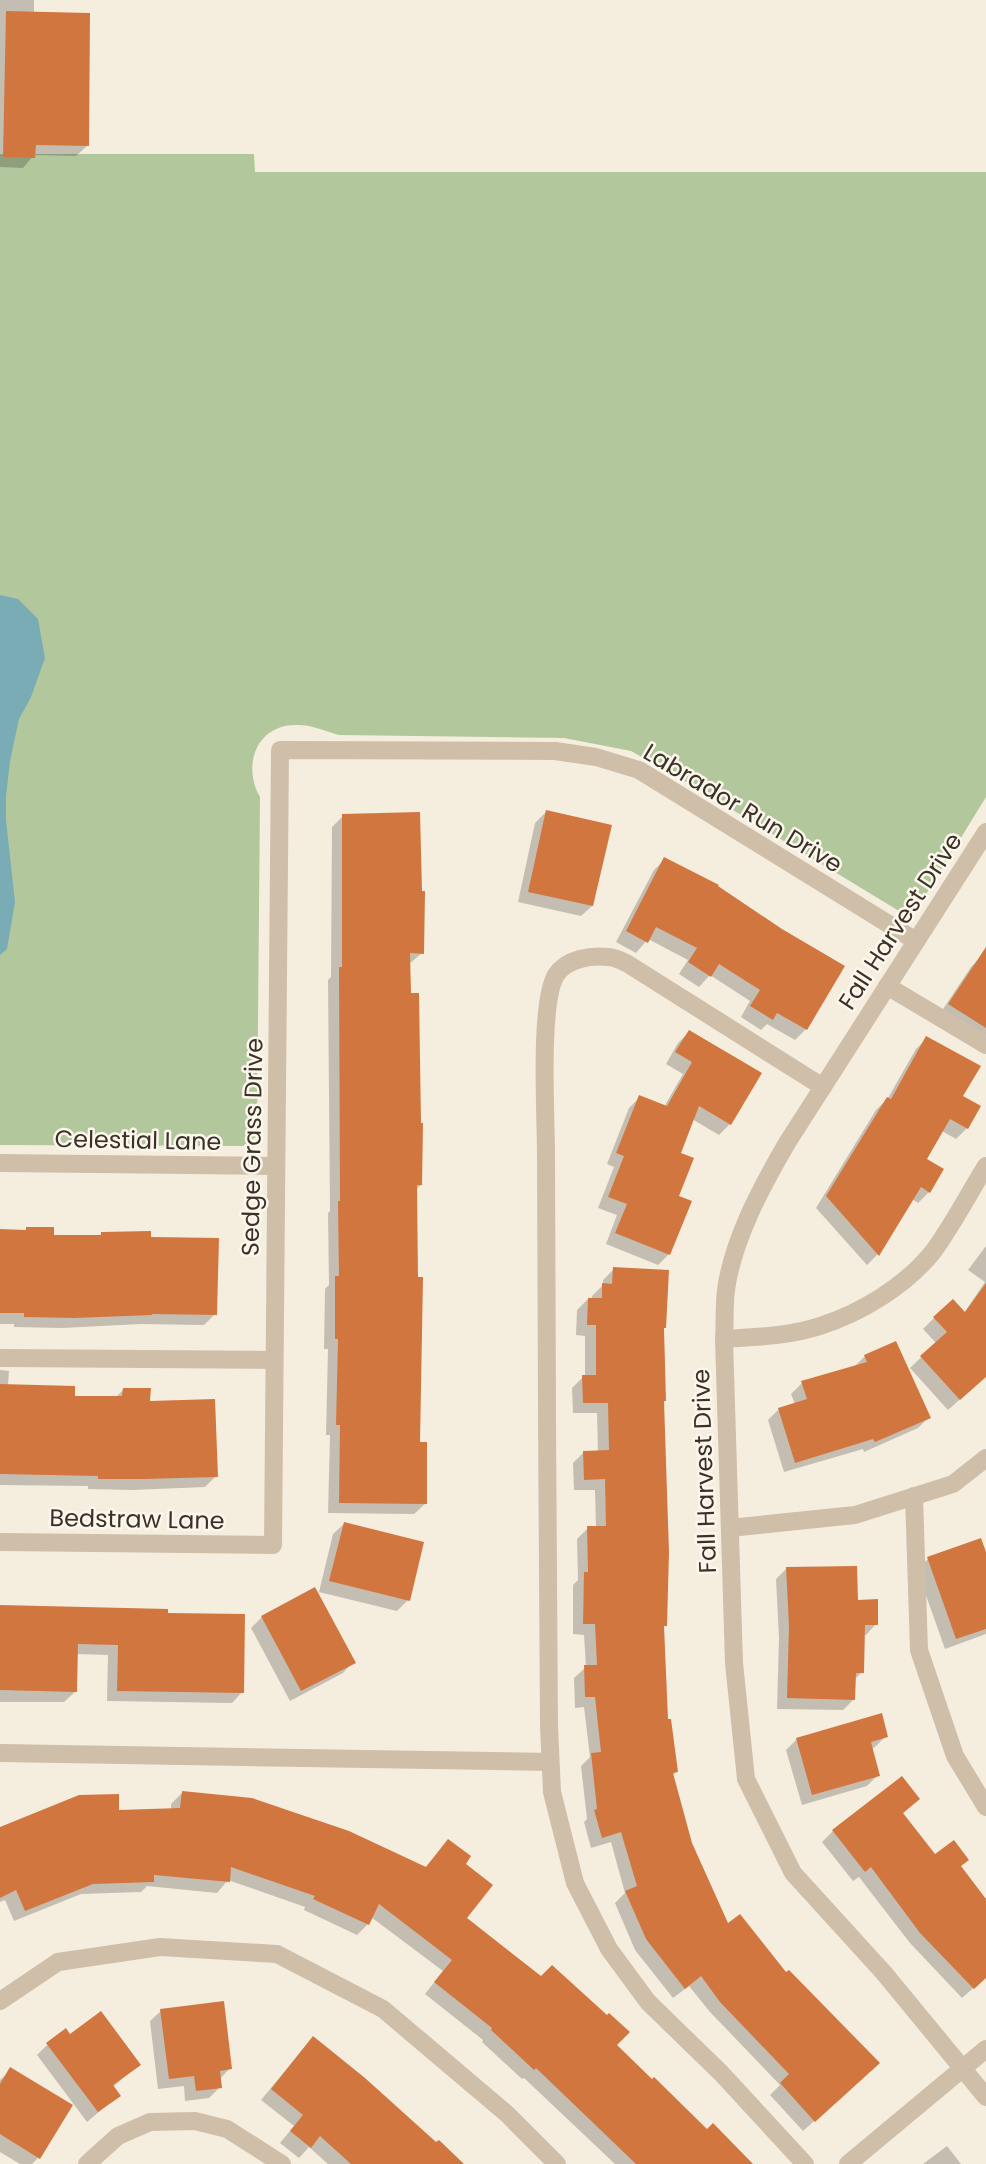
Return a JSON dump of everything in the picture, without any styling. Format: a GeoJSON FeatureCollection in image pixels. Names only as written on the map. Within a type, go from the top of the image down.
{"type":"FeatureCollection","features":[{"type":"Feature","properties":{"kind":"street","name":"Labrador Run Drive"},"geometry":{"type":"LineString","coordinates":[[280,750],[555,751],[596,757],[639,770],[916,941]]}},
{"type":"Feature","properties":{"kind":"street","name":"Sedge Grass Drive"},"geometry":{"type":"LineString","coordinates":[[273,1545],[280,750]]}},
{"type":"Feature","properties":{"kind":"street","name":"Fall Harvest Drive"},"geometry":{"type":"LineString","coordinates":[[986,832],[761,1188],[739,1241],[726,1289],[724,1339],[734,1663],[746,1779],[793,1873],[884,1973],[986,2097]]}},
{"type":"Feature","properties":{"kind":"street"},"geometry":{"type":"LineString","coordinates":[[806,2164],[721,2073],[648,2001],[610,1949],[575,1883],[552,1792],[546,1025],[549,992],[556,975],[565,965],[592,957],[611,957],[628,964],[823,1087]]}},
{"type":"Feature","properties":{"kind":"street"},"geometry":{"type":"LineString","coordinates":[[887,986],[986,1045]]}},
{"type":"Feature","properties":{"kind":"street","name":"Celestial Lane"},"geometry":{"type":"LineString","coordinates":[[0,1163],[276,1166]]}},
{"type":"Feature","properties":{"kind":"street"},"geometry":{"type":"LineString","coordinates":[[724,1339],[774,1335],[820,1327],[866,1307],[906,1278],[931,1253],[986,1166]]}},
{"type":"Feature","properties":{"kind":"street"},"geometry":{"type":"LineString","coordinates":[[0,1358],[274,1360]]}},
{"type":"Feature","properties":{"kind":"street"},"geometry":{"type":"LineString","coordinates":[[730,1528],[855,1515],[953,1484],[986,1458]]}},
{"type":"Feature","properties":{"kind":"street"},"geometry":{"type":"LineString","coordinates":[[914,1496],[919,1650],[955,1755],[983,1795]]}},
{"type":"Feature","properties":{"kind":"street","name":"Bedstraw Lane"},"geometry":{"type":"LineString","coordinates":[[0,1542],[273,1545]]}},
{"type":"Feature","properties":{"kind":"street"},"geometry":{"type":"LineString","coordinates":[[0,1753],[551,1762]]}},
{"type":"Feature","properties":{"kind":"street"},"geometry":{"type":"LineString","coordinates":[[0,2001],[58,1962],[160,1947],[277,1954],[383,2009],[508,2114],[557,2164]]}},
{"type":"Feature","properties":{"kind":"street"},"geometry":{"type":"LineString","coordinates":[[848,2164],[986,2049]]}},
{"type":"Feature","properties":{"kind":"street"},"geometry":{"type":"LineString","coordinates":[[87,2164],[118,2136],[150,2122],[195,2121],[227,2129],[282,2164]]}},
{"type":"Feature","properties":{"kind":"green space"},"geometry":{"type":"Polygon","coordinates":[[[0,154],[254,154],[255,172],[986,172],[986,797],[917,909],[899,911],[631,751],[564,738],[339,735],[307,726],[282,727],[271,732],[256,749],[252,773],[260,797],[257,1136],[243,1146],[0,1145],[0,154]]]}},
{"type":"Feature","properties":{"kind":"water"},"geometry":{"type":"Polygon","coordinates":[[[0,595],[18,599],[38,619],[45,658],[31,697],[19,719],[10,761],[6,820],[15,902],[7,949],[0,955],[0,595]]]}},
{"type":"Feature","properties":{"kind":"building"},"geometry":{"type":"Polygon","coordinates":[[[6,11],[90,13],[89,146],[36,145],[35,158],[3,157],[6,11]]]}},
{"type":"Feature","properties":{"kind":"building"},"geometry":{"type":"Polygon","coordinates":[[[546,810],[612,825],[593,906],[528,892],[546,810]]]}},
{"type":"Feature","properties":{"kind":"building"},"geometry":{"type":"Polygon","coordinates":[[[420,812],[422,891],[425,891],[424,954],[410,953],[411,993],[419,993],[423,1123],[422,1185],[417,1185],[418,1277],[423,1277],[420,1442],[427,1442],[427,1504],[339,1503],[340,1425],[336,1425],[338,1339],[335,1339],[335,1276],[339,1276],[342,814],[420,812]]]}},
{"type":"Feature","properties":{"kind":"building"},"geometry":{"type":"Polygon","coordinates":[[[664,857],[719,885],[782,929],[845,966],[807,1030],[777,1013],[773,1020],[750,1006],[760,990],[719,964],[711,977],[688,962],[697,948],[656,927],[648,943],[626,931],[664,857]]]}},
{"type":"Feature","properties":{"kind":"building"},"geometry":{"type":"Polygon","coordinates":[[[986,947],[986,1028],[948,1004],[986,947]]]}},
{"type":"Feature","properties":{"kind":"building"},"geometry":{"type":"Polygon","coordinates":[[[689,1030],[762,1073],[731,1125],[699,1106],[681,1153],[694,1158],[679,1196],[692,1201],[670,1255],[615,1233],[627,1204],[608,1197],[624,1156],[616,1153],[639,1095],[667,1106],[692,1062],[675,1052],[689,1030]]]}},
{"type":"Feature","properties":{"kind":"building"},"geometry":{"type":"Polygon","coordinates":[[[926,1036],[981,1066],[963,1096],[981,1106],[968,1129],[950,1119],[927,1159],[944,1169],[930,1193],[921,1187],[879,1256],[826,1196],[887,1097],[891,1099],[926,1036]]]}},
{"type":"Feature","properties":{"kind":"building"},"geometry":{"type":"Polygon","coordinates":[[[26,1227],[54,1227],[54,1235],[151,1231],[151,1237],[219,1238],[217,1315],[152,1314],[74,1318],[24,1317],[24,1313],[0,1313],[0,1229],[26,1230],[26,1227]]]}},
{"type":"Feature","properties":{"kind":"building"},"geometry":{"type":"Polygon","coordinates":[[[613,1267],[669,1270],[664,1328],[669,1552],[667,1626],[664,1626],[668,1719],[671,1719],[678,1772],[673,1773],[692,1843],[728,1923],[740,1914],[786,1972],[789,1970],[880,2063],[815,2122],[780,2083],[789,2074],[720,2002],[701,1976],[685,1989],[646,1939],[625,1891],[637,1886],[621,1832],[602,1838],[594,1810],[597,1809],[591,1753],[601,1752],[595,1697],[585,1697],[584,1665],[597,1665],[595,1624],[583,1624],[584,1572],[588,1572],[587,1526],[606,1526],[605,1479],[584,1480],[583,1451],[609,1450],[608,1403],[583,1403],[582,1375],[596,1375],[596,1325],[587,1325],[588,1298],[602,1298],[602,1283],[612,1284],[613,1267]]]}},
{"type":"Feature","properties":{"kind":"building"},"geometry":{"type":"Polygon","coordinates":[[[986,1283],[986,1377],[960,1400],[920,1356],[947,1332],[933,1317],[953,1299],[965,1312],[986,1283]]]}},
{"type":"Feature","properties":{"kind":"building"},"geometry":{"type":"Polygon","coordinates":[[[896,1341],[931,1418],[875,1442],[873,1439],[795,1463],[778,1408],[807,1399],[801,1381],[867,1362],[864,1355],[896,1341]]]}},
{"type":"Feature","properties":{"kind":"building"},"geometry":{"type":"Polygon","coordinates":[[[0,1384],[75,1386],[75,1396],[122,1396],[123,1388],[151,1388],[150,1401],[215,1399],[218,1477],[98,1479],[98,1476],[0,1474],[0,1384]]]}},
{"type":"Feature","properties":{"kind":"building"},"geometry":{"type":"Polygon","coordinates":[[[344,1522],[424,1542],[410,1601],[329,1581],[344,1522]]]}},
{"type":"Feature","properties":{"kind":"building"},"geometry":{"type":"Polygon","coordinates":[[[981,1538],[986,1552],[986,1629],[956,1639],[927,1557],[981,1538]]]}},
{"type":"Feature","properties":{"kind":"building"},"geometry":{"type":"Polygon","coordinates":[[[857,1566],[858,1600],[878,1599],[878,1625],[865,1625],[864,1673],[856,1673],[855,1700],[787,1698],[789,1626],[786,1567],[857,1566]]]}},
{"type":"Feature","properties":{"kind":"building"},"geometry":{"type":"Polygon","coordinates":[[[315,1587],[356,1663],[301,1691],[261,1616],[315,1587]]]}},
{"type":"Feature","properties":{"kind":"building"},"geometry":{"type":"Polygon","coordinates":[[[0,1605],[168,1609],[168,1613],[245,1614],[244,1693],[117,1691],[118,1645],[78,1644],[77,1692],[0,1690],[0,1605]]]}},
{"type":"Feature","properties":{"kind":"building"},"geometry":{"type":"Polygon","coordinates":[[[882,1713],[888,1737],[871,1742],[880,1776],[812,1795],[796,1738],[882,1713]]]}},
{"type":"Feature","properties":{"kind":"building"},"geometry":{"type":"Polygon","coordinates":[[[902,1776],[920,1799],[903,1813],[935,1854],[954,1840],[969,1860],[961,1866],[986,1899],[986,1978],[974,1989],[920,1933],[871,1867],[865,1872],[832,1830],[902,1776]]]}},
{"type":"Feature","properties":{"kind":"building"},"geometry":{"type":"Polygon","coordinates":[[[182,1791],[252,1798],[349,1831],[426,1867],[448,1839],[471,1856],[466,1864],[493,1885],[467,1918],[541,1976],[552,1965],[607,2015],[609,2013],[630,2032],[617,2045],[707,2129],[713,2123],[753,2164],[636,2164],[536,2068],[534,2070],[491,2030],[492,2028],[434,1982],[452,1960],[379,1904],[369,1925],[313,1899],[315,1896],[231,1867],[230,1882],[154,1875],[154,1882],[93,1884],[25,1911],[16,1890],[0,1898],[0,1827],[79,1795],[119,1794],[119,1810],[180,1808],[182,1791]]]}},
{"type":"Feature","properties":{"kind":"building"},"geometry":{"type":"Polygon","coordinates":[[[224,2001],[232,2069],[220,2071],[222,2088],[196,2091],[194,2076],[169,2079],[160,2009],[224,2001]]]}},
{"type":"Feature","properties":{"kind":"building"},"geometry":{"type":"Polygon","coordinates":[[[101,2011],[141,2065],[113,2085],[121,2096],[98,2112],[46,2043],[66,2028],[70,2034],[101,2011]]]}},
{"type":"Feature","properties":{"kind":"building"},"geometry":{"type":"Polygon","coordinates":[[[313,2036],[365,2078],[436,2142],[439,2140],[464,2164],[351,2164],[320,2136],[311,2148],[290,2131],[303,2115],[271,2089],[313,2036]]]}},
{"type":"Feature","properties":{"kind":"building"},"geometry":{"type":"Polygon","coordinates":[[[10,2067],[73,2105],[40,2159],[0,2134],[0,2084],[10,2067]]]}}]}
